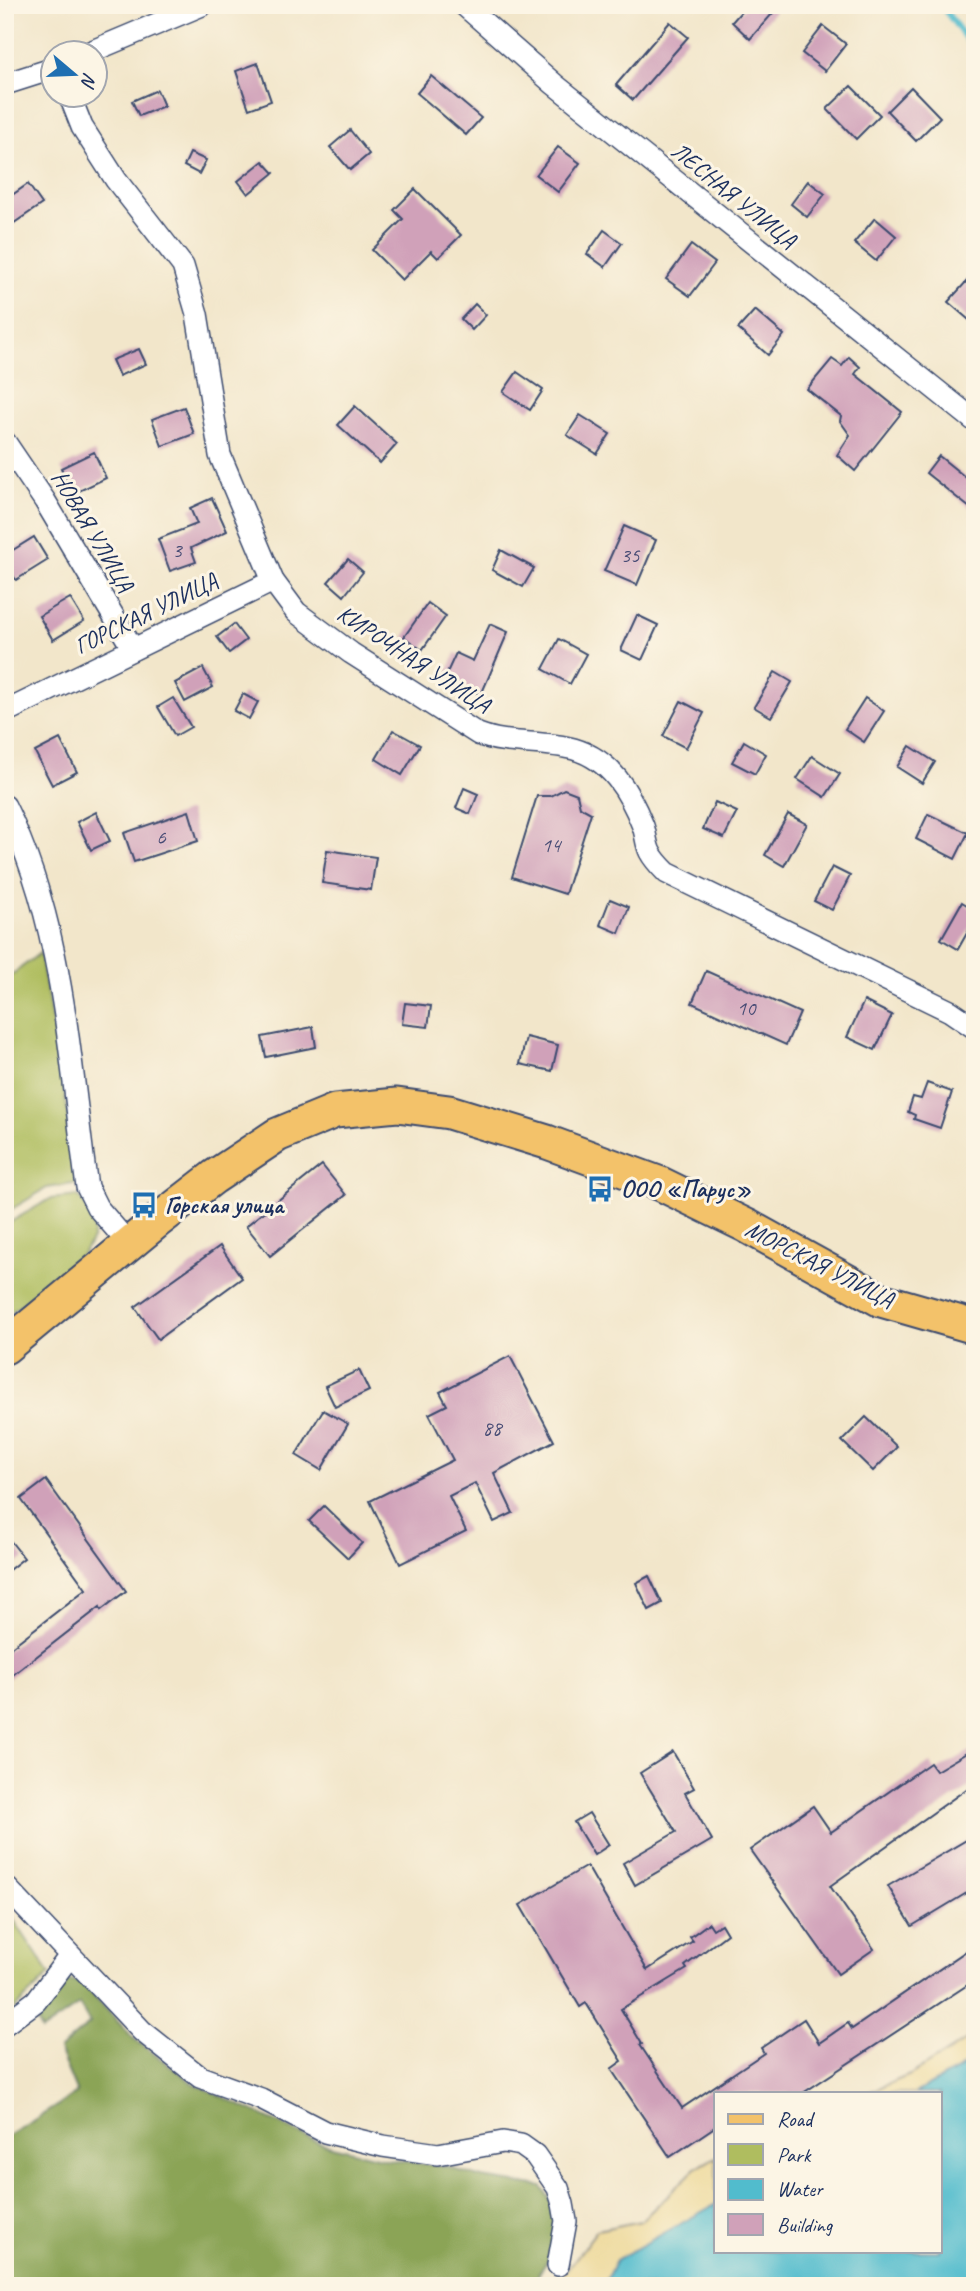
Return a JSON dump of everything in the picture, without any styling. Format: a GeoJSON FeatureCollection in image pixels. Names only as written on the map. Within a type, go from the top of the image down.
{"type":"FeatureCollection","features":[{"type":"Feature","properties":{"kind":"main road","name":"МОРСКАЯ УЛИЦА"},"geometry":{"type":"LineString","coordinates":[[5,1347],[214,1177],[277,1135],[351,1107],[397,1105],[449,1112],[547,1142],[661,1184],[747,1226],[881,1300],[975,1326]]}},
{"type":"Feature","properties":{"kind":"street"},"geometry":{"type":"LineString","coordinates":[[108,44],[202,5]]}},
{"type":"Feature","properties":{"kind":"street","name":"ЛЕСНАЯ УЛИЦА"},"geometry":{"type":"LineString","coordinates":[[464,5],[554,84],[975,421]]}},
{"type":"Feature","properties":{"kind":"street"},"geometry":{"type":"LineString","coordinates":[[5,84],[38,73]]}},
{"type":"Feature","properties":{"kind":"street","name":"КИРОЧНАЯ УЛИЦА"},"geometry":{"type":"LineString","coordinates":[[75,108],[82,127],[116,180],[183,266],[197,314],[220,455],[273,581],[296,612],[340,645],[478,734],[495,741],[533,742],[573,749],[601,761],[623,784],[643,827],[650,852],[667,873],[950,1012],[975,1028]]}},
{"type":"Feature","properties":{"kind":"street","name":"НОВАЯ УЛИЦА"},"geometry":{"type":"LineString","coordinates":[[5,442],[45,500],[133,649]]}},
{"type":"Feature","properties":{"kind":"street","name":"ГОРСКАЯ УЛИЦА"},"geometry":{"type":"LineString","coordinates":[[5,712],[273,581]]}},
{"type":"Feature","properties":{"kind":"street"},"geometry":{"type":"LineString","coordinates":[[5,806],[34,873],[53,939],[87,1187],[97,1207],[129,1244]]}},
{"type":"Feature","properties":{"kind":"street"},"geometry":{"type":"LineString","coordinates":[[5,1886],[69,1957],[99,1983],[142,2031],[200,2077],[261,2099],[326,2132],[383,2146],[438,2154],[503,2142],[521,2145],[535,2155],[545,2168],[563,2204],[565,2230],[558,2265]]}},
{"type":"Feature","properties":{"kind":"street"},"geometry":{"type":"LineString","coordinates":[[5,2025],[36,2001],[69,1957]]}},
{"type":"Feature","properties":{"kind":"green space"},"geometry":{"type":"Polygon","coordinates":[[[40,953],[80,1183],[47,1188],[5,1213],[5,980],[40,953]]]}},
{"type":"Feature","properties":{"kind":"green space"},"geometry":{"type":"Polygon","coordinates":[[[78,1196],[92,1219],[93,1235],[89,1245],[68,1267],[5,1317],[5,1225],[50,1199],[78,1196]]]}},
{"type":"Feature","properties":{"kind":"green space"},"geometry":{"type":"Polygon","coordinates":[[[5,1907],[50,1974],[5,2018],[5,1907]]]}},
{"type":"Feature","properties":{"kind":"green space"},"geometry":{"type":"Polygon","coordinates":[[[66,1981],[81,1982],[134,2039],[193,2083],[320,2143],[385,2159],[447,2167],[482,2178],[542,2187],[558,2216],[560,2228],[555,2249],[530,2286],[5,2286],[5,2138],[77,2093],[59,2050],[90,2023],[79,2005],[41,2031],[32,2011],[66,1981]]]}},
{"type":"Feature","properties":{"kind":"sand"},"geometry":{"type":"Polygon","coordinates":[[[975,2035],[975,2060],[917,2092],[869,2092],[910,2075],[975,2035]]]}},
{"type":"Feature","properties":{"kind":"sand"},"geometry":{"type":"Polygon","coordinates":[[[714,2158],[714,2205],[616,2260],[604,2286],[531,2286],[567,2270],[597,2230],[641,2221],[696,2168],[714,2158]]]}},
{"type":"Feature","properties":{"kind":"water"},"geometry":{"type":"Polygon","coordinates":[[[975,2060],[975,2286],[604,2286],[616,2260],[714,2205],[714,2252],[942,2252],[942,2092],[917,2092],[975,2060]]]}},
{"type":"Feature","properties":{"kind":"building"},"geometry":{"type":"Polygon","coordinates":[[[747,5],[780,5],[750,39],[732,22],[747,5]]]}},
{"type":"Feature","properties":{"kind":"building"},"geometry":{"type":"Polygon","coordinates":[[[670,22],[688,37],[633,100],[616,85],[670,22]]]}},
{"type":"Feature","properties":{"kind":"building"},"geometry":{"type":"Polygon","coordinates":[[[823,26],[846,44],[825,71],[802,53],[823,26]]]}},
{"type":"Feature","properties":{"kind":"building"},"geometry":{"type":"Polygon","coordinates":[[[258,63],[271,101],[249,109],[236,71],[258,63]]]}},
{"type":"Feature","properties":{"kind":"building"},"geometry":{"type":"Polygon","coordinates":[[[431,76],[481,118],[466,135],[417,93],[431,76]]]}},
{"type":"Feature","properties":{"kind":"building"},"geometry":{"type":"Polygon","coordinates":[[[851,86],[880,115],[856,139],[827,109],[851,86]]]}},
{"type":"Feature","properties":{"kind":"building"},"geometry":{"type":"Polygon","coordinates":[[[911,87],[940,117],[916,141],[887,111],[911,87]]]}},
{"type":"Feature","properties":{"kind":"building"},"geometry":{"type":"Polygon","coordinates":[[[157,90],[164,106],[139,116],[132,101],[157,90]]]}},
{"type":"Feature","properties":{"kind":"building"},"geometry":{"type":"Polygon","coordinates":[[[350,130],[369,154],[350,170],[330,147],[350,130]]]}},
{"type":"Feature","properties":{"kind":"building"},"geometry":{"type":"Polygon","coordinates":[[[558,147],[580,163],[558,192],[536,175],[558,147]]]}},
{"type":"Feature","properties":{"kind":"building"},"geometry":{"type":"Polygon","coordinates":[[[190,153],[206,160],[199,174],[184,166],[190,153]]]}},
{"type":"Feature","properties":{"kind":"building"},"geometry":{"type":"Polygon","coordinates":[[[263,161],[274,173],[248,194],[238,181],[263,161]]]}},
{"type":"Feature","properties":{"kind":"building"},"geometry":{"type":"Polygon","coordinates":[[[808,181],[825,194],[807,217],[791,204],[808,181]]]}},
{"type":"Feature","properties":{"kind":"building"},"geometry":{"type":"Polygon","coordinates":[[[28,184],[42,204],[11,225],[5,216],[5,200],[28,184]]]}},
{"type":"Feature","properties":{"kind":"building"},"geometry":{"type":"Polygon","coordinates":[[[415,189],[461,235],[438,258],[431,251],[402,280],[372,250],[403,219],[394,210],[415,189]]]}},
{"type":"Feature","properties":{"kind":"building"},"geometry":{"type":"Polygon","coordinates":[[[875,218],[896,236],[876,261],[854,243],[875,218]]]}},
{"type":"Feature","properties":{"kind":"building"},"geometry":{"type":"Polygon","coordinates":[[[604,230],[622,243],[605,267],[587,254],[604,230]]]}},
{"type":"Feature","properties":{"kind":"building"},"geometry":{"type":"Polygon","coordinates":[[[691,245],[715,263],[690,296],[666,279],[691,245]]]}},
{"type":"Feature","properties":{"kind":"building"},"geometry":{"type":"Polygon","coordinates":[[[975,272],[975,325],[948,302],[975,272]]]}},
{"type":"Feature","properties":{"kind":"building"},"geometry":{"type":"Polygon","coordinates":[[[475,304],[486,315],[472,330],[461,319],[475,304]]]}},
{"type":"Feature","properties":{"kind":"building"},"geometry":{"type":"Polygon","coordinates":[[[755,310],[784,335],[768,355],[738,329],[755,310]]]}},
{"type":"Feature","properties":{"kind":"building"},"geometry":{"type":"Polygon","coordinates":[[[139,349],[146,364],[119,376],[112,360],[139,349]]]}},
{"type":"Feature","properties":{"kind":"building"},"geometry":{"type":"Polygon","coordinates":[[[849,357],[860,367],[855,374],[902,412],[855,471],[837,455],[850,435],[840,421],[841,416],[807,389],[832,359],[842,366],[849,357]]]}},
{"type":"Feature","properties":{"kind":"building"},"geometry":{"type":"Polygon","coordinates":[[[517,372],[543,390],[530,410],[503,392],[517,372]]]}},
{"type":"Feature","properties":{"kind":"building"},"geometry":{"type":"Polygon","coordinates":[[[355,406],[397,444],[380,463],[338,425],[355,406]]]}},
{"type":"Feature","properties":{"kind":"building"},"geometry":{"type":"Polygon","coordinates":[[[184,407],[194,434],[162,446],[152,419],[184,407]]]}},
{"type":"Feature","properties":{"kind":"building"},"geometry":{"type":"Polygon","coordinates":[[[580,415],[610,434],[597,454],[567,435],[580,415]]]}},
{"type":"Feature","properties":{"kind":"building"},"geometry":{"type":"Polygon","coordinates":[[[94,452],[106,478],[73,494],[61,468],[94,452]]]}},
{"type":"Feature","properties":{"kind":"building"},"geometry":{"type":"Polygon","coordinates":[[[939,456],[975,485],[975,512],[926,473],[939,456]]]}},
{"type":"Feature","properties":{"kind":"building"},"geometry":{"type":"Polygon","coordinates":[[[212,498],[227,531],[191,548],[196,562],[170,571],[158,539],[197,524],[190,508],[212,498]]]}},
{"type":"Feature","properties":{"kind":"building"},"geometry":{"type":"Polygon","coordinates":[[[624,526],[656,540],[637,585],[604,571],[624,526]]]}},
{"type":"Feature","properties":{"kind":"building"},"geometry":{"type":"Polygon","coordinates":[[[34,537],[48,560],[16,580],[5,563],[5,555],[34,537]]]}},
{"type":"Feature","properties":{"kind":"building"},"geometry":{"type":"Polygon","coordinates":[[[501,550],[534,568],[523,587],[492,570],[501,550]]]}},
{"type":"Feature","properties":{"kind":"building"},"geometry":{"type":"Polygon","coordinates":[[[348,559],[363,572],[344,596],[328,582],[348,559]]]}},
{"type":"Feature","properties":{"kind":"building"},"geometry":{"type":"Polygon","coordinates":[[[70,598],[84,621],[53,640],[39,616],[70,598]]]}},
{"type":"Feature","properties":{"kind":"building"},"geometry":{"type":"Polygon","coordinates":[[[428,603],[446,616],[422,650],[404,637],[428,603]]]}},
{"type":"Feature","properties":{"kind":"building"},"geometry":{"type":"Polygon","coordinates":[[[637,615],[658,625],[642,660],[621,650],[637,615]]]}},
{"type":"Feature","properties":{"kind":"building"},"geometry":{"type":"Polygon","coordinates":[[[234,624],[246,640],[229,653],[217,637],[234,624]]]}},
{"type":"Feature","properties":{"kind":"building"},"geometry":{"type":"Polygon","coordinates":[[[490,624],[508,632],[481,695],[444,679],[456,653],[473,661],[490,624]]]}},
{"type":"Feature","properties":{"kind":"building"},"geometry":{"type":"Polygon","coordinates":[[[559,639],[586,654],[570,684],[543,669],[559,639]]]}},
{"type":"Feature","properties":{"kind":"building"},"geometry":{"type":"Polygon","coordinates":[[[203,668],[213,687],[185,702],[175,683],[203,668]]]}},
{"type":"Feature","properties":{"kind":"building"},"geometry":{"type":"Polygon","coordinates":[[[775,672],[792,682],[771,717],[754,707],[775,672]]]}},
{"type":"Feature","properties":{"kind":"building"},"geometry":{"type":"Polygon","coordinates":[[[243,694],[258,702],[249,719],[234,711],[243,694]]]}},
{"type":"Feature","properties":{"kind":"building"},"geometry":{"type":"Polygon","coordinates":[[[173,698],[191,727],[175,736],[158,707],[173,698]]]}},
{"type":"Feature","properties":{"kind":"building"},"geometry":{"type":"Polygon","coordinates":[[[865,698],[884,711],[864,742],[845,729],[865,698]]]}},
{"type":"Feature","properties":{"kind":"building"},"geometry":{"type":"Polygon","coordinates":[[[681,701],[704,713],[686,748],[663,736],[681,701]]]}},
{"type":"Feature","properties":{"kind":"building"},"geometry":{"type":"Polygon","coordinates":[[[393,730],[420,745],[402,775],[376,759],[393,730]]]}},
{"type":"Feature","properties":{"kind":"building"},"geometry":{"type":"Polygon","coordinates":[[[60,739],[77,772],[52,785],[35,752],[60,739]]]}},
{"type":"Feature","properties":{"kind":"building"},"geometry":{"type":"Polygon","coordinates":[[[744,741],[766,754],[755,774],[732,762],[744,741]]]}},
{"type":"Feature","properties":{"kind":"building"},"geometry":{"type":"Polygon","coordinates":[[[910,746],[935,762],[922,783],[897,767],[910,746]]]}},
{"type":"Feature","properties":{"kind":"building"},"geometry":{"type":"Polygon","coordinates":[[[812,756],[840,774],[825,797],[797,779],[812,756]]]}},
{"type":"Feature","properties":{"kind":"building"},"geometry":{"type":"Polygon","coordinates":[[[464,788],[478,794],[470,814],[456,808],[464,788]]]}},
{"type":"Feature","properties":{"kind":"building"},"geometry":{"type":"Polygon","coordinates":[[[564,789],[577,794],[580,807],[591,813],[565,894],[512,877],[537,796],[551,796],[564,789]]]}},
{"type":"Feature","properties":{"kind":"building"},"geometry":{"type":"Polygon","coordinates":[[[715,802],[737,812],[724,838],[703,829],[715,802]]]}},
{"type":"Feature","properties":{"kind":"building"},"geometry":{"type":"Polygon","coordinates":[[[189,811],[198,841],[134,862],[124,833],[189,811]]]}},
{"type":"Feature","properties":{"kind":"building"},"geometry":{"type":"Polygon","coordinates":[[[96,812],[110,841],[91,850],[77,822],[96,812]]]}},
{"type":"Feature","properties":{"kind":"building"},"geometry":{"type":"Polygon","coordinates":[[[788,814],[807,824],[784,866],[765,855],[788,814]]]}},
{"type":"Feature","properties":{"kind":"building"},"geometry":{"type":"Polygon","coordinates":[[[928,814],[968,833],[955,859],[916,839],[928,814]]]}},
{"type":"Feature","properties":{"kind":"building"},"geometry":{"type":"Polygon","coordinates":[[[327,850],[376,857],[371,890],[322,883],[327,850]]]}},
{"type":"Feature","properties":{"kind":"building"},"geometry":{"type":"Polygon","coordinates":[[[832,867],[850,876],[832,910],[814,901],[832,867]]]}},
{"type":"Feature","properties":{"kind":"building"},"geometry":{"type":"Polygon","coordinates":[[[610,899],[629,907],[619,933],[600,925],[610,899]]]}},
{"type":"Feature","properties":{"kind":"building"},"geometry":{"type":"Polygon","coordinates":[[[962,902],[975,910],[975,919],[958,949],[941,939],[962,902]]]}},
{"type":"Feature","properties":{"kind":"building"},"geometry":{"type":"Polygon","coordinates":[[[706,971],[800,1013],[786,1045],[692,1003],[706,971]]]}},
{"type":"Feature","properties":{"kind":"building"},"geometry":{"type":"Polygon","coordinates":[[[864,1001],[892,1015],[875,1050],[847,1037],[864,1001]]]}},
{"type":"Feature","properties":{"kind":"building"},"geometry":{"type":"Polygon","coordinates":[[[405,1003],[431,1006],[428,1027],[402,1024],[405,1003]]]}},
{"type":"Feature","properties":{"kind":"building"},"geometry":{"type":"Polygon","coordinates":[[[313,1027],[316,1047],[266,1057],[262,1037],[313,1027]]]}},
{"type":"Feature","properties":{"kind":"building"},"geometry":{"type":"Polygon","coordinates":[[[526,1037],[558,1045],[552,1071],[520,1064],[526,1037]]]}},
{"type":"Feature","properties":{"kind":"building"},"geometry":{"type":"Polygon","coordinates":[[[927,1083],[952,1092],[940,1128],[914,1119],[915,1115],[908,1112],[913,1097],[921,1099],[927,1083]]]}},
{"type":"Feature","properties":{"kind":"building"},"geometry":{"type":"Polygon","coordinates":[[[322,1165],[346,1195],[270,1256],[246,1226],[322,1165]]]}},
{"type":"Feature","properties":{"kind":"building"},"geometry":{"type":"Polygon","coordinates":[[[220,1246],[242,1278],[158,1339],[135,1307],[220,1246]]]}},
{"type":"Feature","properties":{"kind":"building"},"geometry":{"type":"Polygon","coordinates":[[[510,1356],[554,1441],[494,1473],[513,1513],[494,1522],[475,1483],[449,1496],[466,1531],[400,1564],[370,1501],[453,1460],[429,1414],[447,1405],[440,1392],[510,1356]]]}},
{"type":"Feature","properties":{"kind":"building"},"geometry":{"type":"Polygon","coordinates":[[[359,1370],[369,1391],[335,1407],[325,1386],[359,1370]]]}},
{"type":"Feature","properties":{"kind":"building"},"geometry":{"type":"Polygon","coordinates":[[[323,1410],[348,1424],[321,1470],[296,1455],[323,1410]]]}},
{"type":"Feature","properties":{"kind":"building"},"geometry":{"type":"Polygon","coordinates":[[[866,1417],[897,1447],[873,1471],[842,1441],[866,1417]]]}},
{"type":"Feature","properties":{"kind":"building"},"geometry":{"type":"Polygon","coordinates":[[[46,1480],[126,1591],[101,1610],[100,1607],[5,1681],[5,1652],[86,1589],[21,1499],[46,1480]]]}},
{"type":"Feature","properties":{"kind":"building"},"geometry":{"type":"Polygon","coordinates":[[[324,1506],[362,1543],[348,1558],[309,1521],[324,1506]]]}},
{"type":"Feature","properties":{"kind":"building"},"geometry":{"type":"Polygon","coordinates":[[[5,1534],[24,1558],[5,1573],[5,1534]]]}},
{"type":"Feature","properties":{"kind":"building"},"geometry":{"type":"Polygon","coordinates":[[[649,1576],[662,1603],[649,1610],[636,1583],[649,1576]]]}},
{"type":"Feature","properties":{"kind":"building"},"geometry":{"type":"Polygon","coordinates":[[[975,1748],[975,1783],[830,1886],[874,1949],[838,1974],[750,1850],[813,1806],[831,1832],[930,1763],[936,1771],[975,1748]]]}},
{"type":"Feature","properties":{"kind":"building"},"geometry":{"type":"Polygon","coordinates":[[[673,1752],[694,1788],[685,1793],[712,1840],[635,1885],[623,1863],[676,1832],[640,1773],[673,1752]]]}},
{"type":"Feature","properties":{"kind":"building"},"geometry":{"type":"Polygon","coordinates":[[[589,1813],[609,1845],[594,1855],[574,1822],[589,1813]]]}},
{"type":"Feature","properties":{"kind":"building"},"geometry":{"type":"Polygon","coordinates":[[[975,1835],[975,1888],[912,1926],[888,1886],[975,1835]]]}},
{"type":"Feature","properties":{"kind":"building"},"geometry":{"type":"Polygon","coordinates":[[[587,1866],[647,1970],[693,1941],[690,1937],[709,1923],[713,1929],[721,1924],[727,1934],[685,1966],[687,1969],[621,2009],[642,2044],[640,2045],[682,2108],[764,2053],[761,2048],[804,2019],[819,2043],[848,2023],[852,2029],[975,1945],[975,1980],[805,2092],[714,2092],[714,2127],[670,2157],[611,2069],[622,2061],[586,2003],[580,2007],[520,1905],[587,1866]]]}},
{"type":"Feature","properties":{"kind":"waterway"},"geometry":{"type":"LineString","coordinates":[[941,5],[975,51]]}},
{"type":"Feature","properties":{"kind":"place","name":"ООО «Парус»"},"geometry":{"type":"Point","coordinates":[600,1189]}},
{"type":"Feature","properties":{"kind":"place","name":"Горская улица"},"geometry":{"type":"Point","coordinates":[144,1205]}}]}
